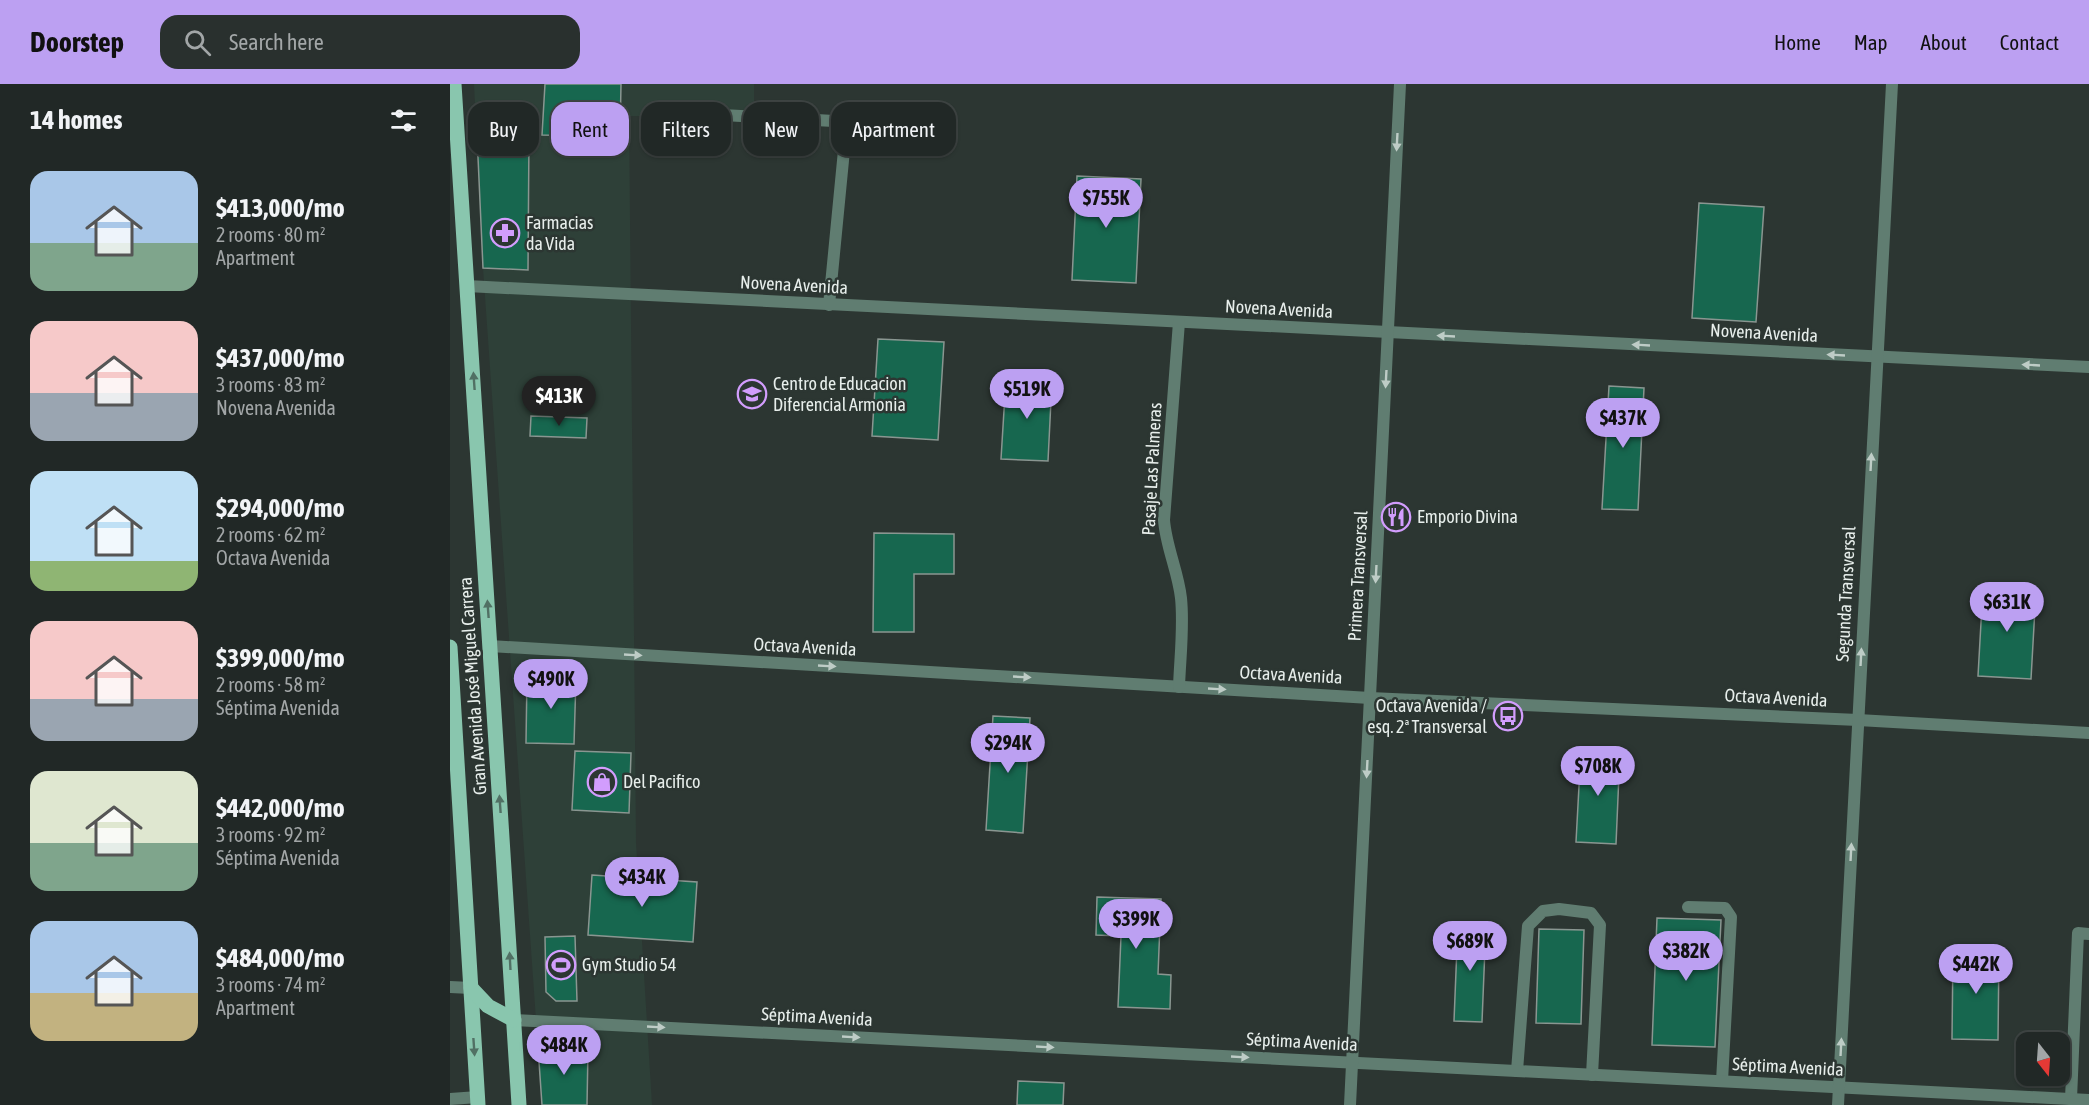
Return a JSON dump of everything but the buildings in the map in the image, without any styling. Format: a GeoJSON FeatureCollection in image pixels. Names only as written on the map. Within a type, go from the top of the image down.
{"type":"FeatureCollection","features":[{"type":"Feature","properties":{"kind":"main road","name":"Gran Avenida José Miguel Carrera"},"geometry":{"type":"LineString","coordinates":[[454,84],[455,186],[467,286],[519,1105]]}},
{"type":"Feature","properties":{"kind":"main road","name":"Gran Avenida José Miguel Carrera"},"geometry":{"type":"LineString","coordinates":[[450,647],[457,864],[471,988],[478,1101]]}},
{"type":"Feature","properties":{"kind":"main road"},"geometry":{"type":"LineString","coordinates":[[471,988],[488,1006],[513,1020]]}},
{"type":"Feature","properties":{"kind":"street","name":"Primera Transversal"},"geometry":{"type":"LineString","coordinates":[[1350,1105],[1400,84]]}},
{"type":"Feature","properties":{"kind":"street","name":"Segunda Transversal"},"geometry":{"type":"LineString","coordinates":[[1838,1105],[1892,84]]}},
{"type":"Feature","properties":{"kind":"street"},"geometry":{"type":"LineString","coordinates":[[731,115],[834,121],[842,129],[846,140],[829,305]]}},
{"type":"Feature","properties":{"kind":"street","name":"Novena Avenida"},"geometry":{"type":"LineString","coordinates":[[467,286],[2089,368]]}},
{"type":"Feature","properties":{"kind":"street","name":"Pasaje Las Palmeras"},"geometry":{"type":"LineString","coordinates":[[1179,322],[1164,520],[1165,539],[1174,565],[1181,600],[1179,687]]}},
{"type":"Feature","properties":{"kind":"street","name":"Octava Avenida"},"geometry":{"type":"LineString","coordinates":[[490,646],[1370,698],[2089,733]]}},
{"type":"Feature","properties":{"kind":"street"},"geometry":{"type":"LineString","coordinates":[[1688,907],[1725,908],[1731,917],[1722,1081]]}},
{"type":"Feature","properties":{"kind":"street"},"geometry":{"type":"LineString","coordinates":[[1517,1071],[1528,926],[1543,911],[1558,909],[1591,914],[1600,925],[1592,1075]]}},
{"type":"Feature","properties":{"kind":"street"},"geometry":{"type":"LineString","coordinates":[[2071,1099],[2078,933],[2089,934]]}},
{"type":"Feature","properties":{"kind":"street"},"geometry":{"type":"LineString","coordinates":[[450,987],[471,988]]}},
{"type":"Feature","properties":{"kind":"street","name":"Séptima Avenida"},"geometry":{"type":"LineString","coordinates":[[513,1020],[2089,1100]]}},
{"type":"Feature","properties":{"kind":"street"},"geometry":{"type":"LineString","coordinates":[[450,1099],[478,1101]]}},
{"type":"Feature","properties":{"kind":"shaded area"},"geometry":{"type":"Polygon","coordinates":[[[474,84],[754,84],[754,102],[743,102],[743,117],[731,117],[731,102],[641,102],[641,116],[629,116],[636,843],[652,1105],[542,1105],[483,268],[478,156],[539,156],[539,102],[475,102],[474,84]]]}},
{"type":"Feature","properties":{"kind":"place","name":"Farmacias da Vida"},"geometry":{"type":"Point","coordinates":[505,233]}},
{"type":"Feature","properties":{"kind":"place","name":"Centro de Educacion Diferencial Armonia"},"geometry":{"type":"Point","coordinates":[752,394]}},
{"type":"Feature","properties":{"kind":"place","name":"Emporio Divina"},"geometry":{"type":"Point","coordinates":[1396,517]}},
{"type":"Feature","properties":{"kind":"place","name":"Octava Avenida / esq. 2ª Transversal"},"geometry":{"type":"Point","coordinates":[1508,716]}},
{"type":"Feature","properties":{"kind":"place","name":"Del Pacifico"},"geometry":{"type":"Point","coordinates":[602,782]}},
{"type":"Feature","properties":{"kind":"place","name":"Gym Studio 54"},"geometry":{"type":"Point","coordinates":[561,965]}}]}
